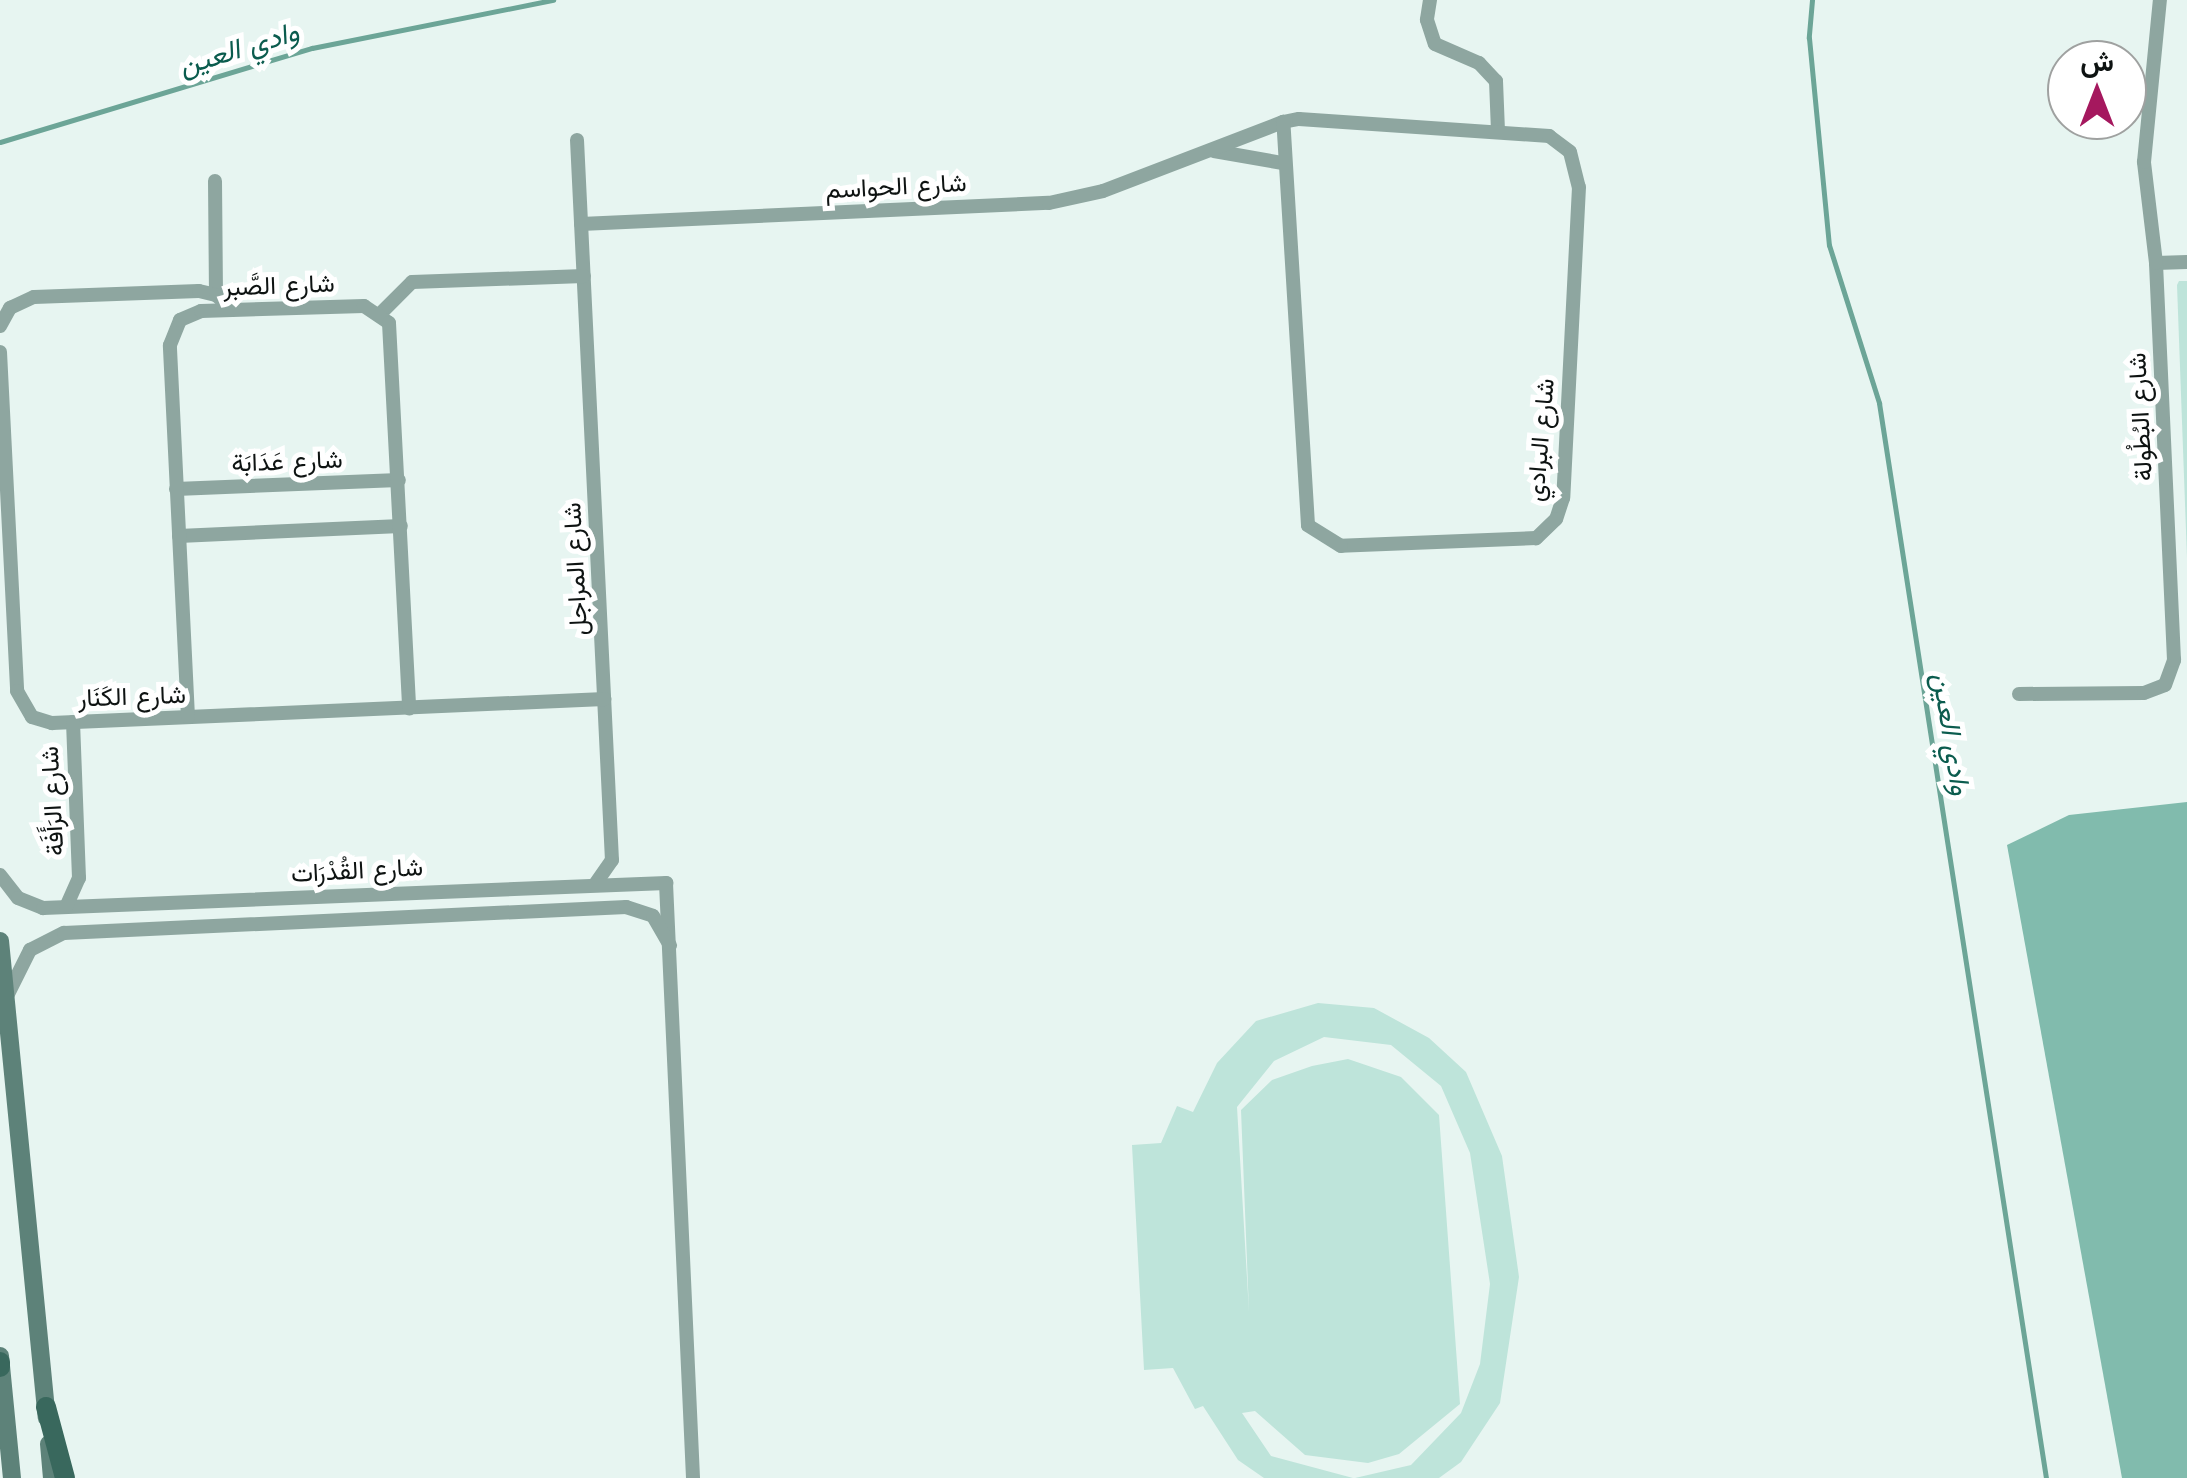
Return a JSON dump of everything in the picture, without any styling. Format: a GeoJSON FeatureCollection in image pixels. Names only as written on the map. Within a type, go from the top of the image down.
{"type":"FeatureCollection","features":[{"type":"Feature","properties":{"kind":"main road"},"geometry":{"type":"LineString","coordinates":[[0,940],[52,1478]]}},
{"type":"Feature","properties":{"kind":"main road"},"geometry":{"type":"LineString","coordinates":[[0,1361],[12,1478]]}},
{"type":"Feature","properties":{"kind":"main road"},"geometry":{"type":"LineString","coordinates":[[46,1406],[64,1478]]}},
{"type":"Feature","properties":{"kind":"street"},"geometry":{"type":"LineString","coordinates":[[1430,0],[1426,20],[1435,44],[1479,64],[1496,82],[1498,131]]}},
{"type":"Feature","properties":{"kind":"street","name":"شارع البُطُولة"},"geometry":{"type":"LineString","coordinates":[[2019,694],[2144,693],[2165,685],[2170,673],[2156,263],[2144,162],[2160,0]]}},
{"type":"Feature","properties":{"kind":"street","name":"شارع البرادي"},"geometry":{"type":"LineString","coordinates":[[1203,152],[1283,122],[1331,118],[1498,131],[1557,140],[1575,160],[1579,177],[1563,498],[1551,526],[1526,542],[1341,546],[1308,526],[1282,162],[1283,122]]}},
{"type":"Feature","properties":{"kind":"street","name":"شارع المراجل"},"geometry":{"type":"LineString","coordinates":[[577,140],[612,860]]}},
{"type":"Feature","properties":{"kind":"street"},"geometry":{"type":"LineString","coordinates":[[1203,152],[1282,162]]}},
{"type":"Feature","properties":{"kind":"street","name":"شارع الحواسم"},"geometry":{"type":"LineString","coordinates":[[582,224],[1049,203],[1103,191],[1203,152]]}},
{"type":"Feature","properties":{"kind":"street"},"geometry":{"type":"LineString","coordinates":[[215,180],[216,295]]}},
{"type":"Feature","properties":{"kind":"street"},"geometry":{"type":"LineString","coordinates":[[2156,263],[2187,262]]}},
{"type":"Feature","properties":{"kind":"street"},"geometry":{"type":"LineString","coordinates":[[409,708],[392,336],[381,313],[412,282],[584,276]]}},
{"type":"Feature","properties":{"kind":"street"},"geometry":{"type":"LineString","coordinates":[[0,326],[10,308],[34,297],[216,295],[232,310]]}},
{"type":"Feature","properties":{"kind":"street","name":"شارع الصَّبر"},"geometry":{"type":"LineString","coordinates":[[188,718],[176,489],[173,331],[194,312],[364,306],[381,313]]}},
{"type":"Feature","properties":{"kind":"street","name":"شارع الكَنَار"},"geometry":{"type":"LineString","coordinates":[[0,352],[18,699],[38,720],[188,718],[604,699]]}},
{"type":"Feature","properties":{"kind":"street","name":"شارع عَدَابَة"},"geometry":{"type":"LineString","coordinates":[[176,489],[399,480]]}},
{"type":"Feature","properties":{"kind":"street"},"geometry":{"type":"LineString","coordinates":[[179,536],[401,526]]}},
{"type":"Feature","properties":{"kind":"street","name":"شارع الرَأَفَة"},"geometry":{"type":"LineString","coordinates":[[66,907],[79,878],[72,722]]}},
{"type":"Feature","properties":{"kind":"street"},"geometry":{"type":"LineString","coordinates":[[596,883],[612,860],[633,881],[641,910],[670,944]]}},
{"type":"Feature","properties":{"kind":"street","name":"شارع القُدْرَات"},"geometry":{"type":"LineString","coordinates":[[0,875],[26,903],[66,907],[633,881],[662,881],[671,898]]}},
{"type":"Feature","properties":{"kind":"street","name":"شارع الرَأَفَة"},"geometry":{"type":"LineString","coordinates":[[79,878],[101,905]]}},
{"type":"Feature","properties":{"kind":"street"},"geometry":{"type":"LineString","coordinates":[[641,910],[671,898],[692,1478]]}},
{"type":"Feature","properties":{"kind":"street"},"geometry":{"type":"LineString","coordinates":[[154,903],[155,929]]}},
{"type":"Feature","properties":{"kind":"street","name":"شارع القُدْرَات"},"geometry":{"type":"LineString","coordinates":[[6,999],[24,957],[46,939],[155,929],[641,910]]}},
{"type":"Feature","properties":{"kind":"green space"},"geometry":{"type":"Polygon","coordinates":[[[2187,281],[2187,558],[2177,285],[2187,281]]]}},
{"type":"Feature","properties":{"kind":"green space"},"geometry":{"type":"Polygon","coordinates":[[[2187,802],[2187,1478],[2122,1478],[2007,845],[2069,815],[2187,802]]]}},
{"type":"Feature","properties":{"kind":"green space"},"geometry":{"type":"Polygon","coordinates":[[[1318,1003],[1374,1008],[1429,1038],[1466,1072],[1502,1156],[1519,1277],[1500,1403],[1461,1462],[1439,1478],[1355,1478],[1411,1465],[1461,1413],[1480,1364],[1490,1284],[1470,1153],[1441,1086],[1391,1045],[1324,1037],[1274,1061],[1237,1107],[1249,1312],[1241,1110],[1272,1080],[1312,1066],[1348,1059],[1401,1077],[1439,1115],[1460,1404],[1399,1454],[1368,1463],[1305,1455],[1255,1411],[1242,1413],[1271,1456],[1353,1478],[1264,1478],[1238,1460],[1203,1406],[1195,1409],[1173,1368],[1144,1370],[1132,1145],[1161,1143],[1177,1106],[1193,1112],[1217,1063],[1256,1021],[1318,1003]]]}},
{"type":"Feature","properties":{"kind":"waterway","name":"وادي العين"},"geometry":{"type":"LineString","coordinates":[[0,142],[312,48],[553,0]]}},
{"type":"Feature","properties":{"kind":"waterway","name":"وادي العين"},"geometry":{"type":"LineString","coordinates":[[1812,0],[1809,38],[1829,245],[1879,403],[2046,1478]]}}]}
